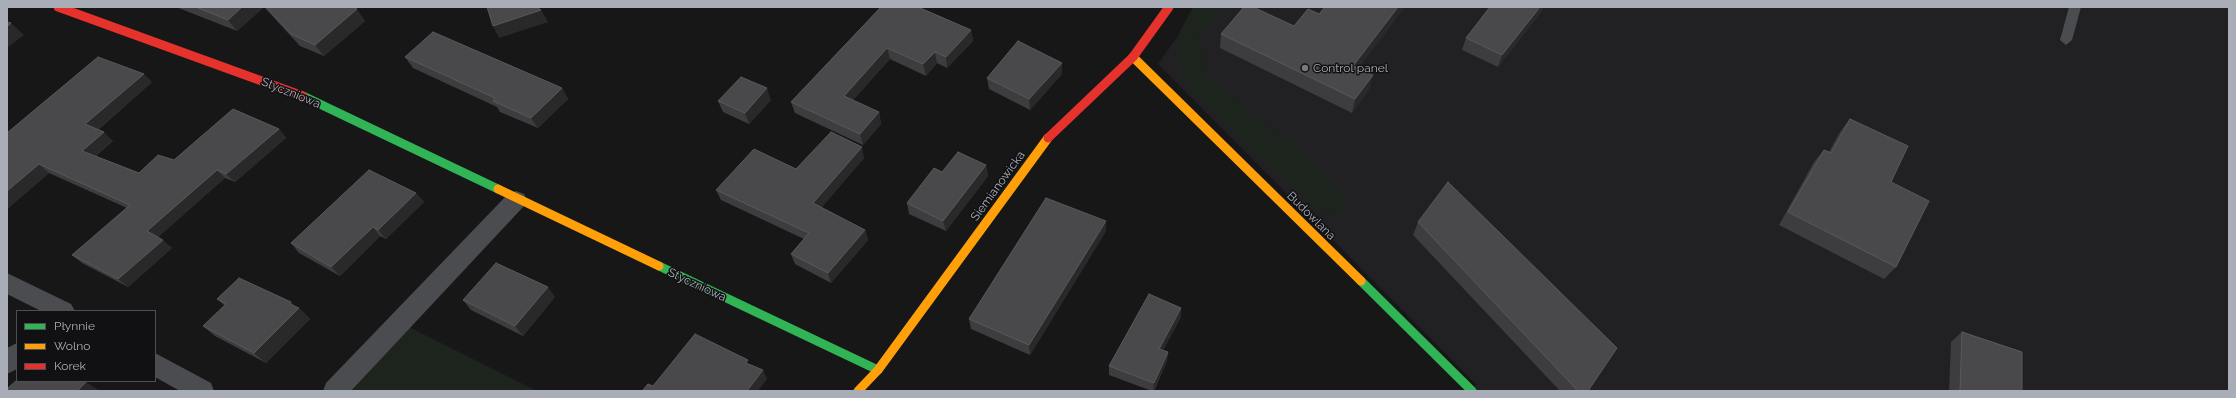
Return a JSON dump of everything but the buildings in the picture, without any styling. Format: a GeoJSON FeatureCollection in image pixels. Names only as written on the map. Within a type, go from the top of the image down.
{"type":"FeatureCollection","features":[{"type":"Feature","properties":{"kind":"street","name":"Styczniowa"},"geometry":{"type":"LineString","coordinates":[[58,7],[304,97],[516,200],[878,370]]}},
{"type":"Feature","properties":{"kind":"street","name":"Siemianowicka"},"geometry":{"type":"LineString","coordinates":[[858,391],[878,370],[1052,132],[1133,57],[1169,7]]}},
{"type":"Feature","properties":{"kind":"street","name":"Budowlana"},"geometry":{"type":"LineString","coordinates":[[1133,57],[1472,391]]}},
{"type":"Feature","properties":{"kind":"street"},"geometry":{"type":"LineString","coordinates":[[335,391],[516,200]]}},
{"type":"Feature","properties":{"kind":"street"},"geometry":{"type":"LineString","coordinates":[[7,283],[61,310]]}},
{"type":"Feature","properties":{"kind":"street"},"geometry":{"type":"LineString","coordinates":[[7,363],[16,355]]}},
{"type":"Feature","properties":{"kind":"street"},"geometry":{"type":"LineString","coordinates":[[156,365],[202,391]]}},
{"type":"Feature","properties":{"kind":"lane"},"geometry":{"type":"LineString","coordinates":[[2066,40],[2074,7]]}},
{"type":"Feature","properties":{"kind":"shaded area"},"geometry":{"type":"Polygon","coordinates":[[[1193,7],[2229,7],[2229,391],[1464,391],[1477,385],[1158,64],[1178,36],[1193,7]]]}},
{"type":"Feature","properties":{"kind":"shaded area"},"geometry":{"type":"Polygon","coordinates":[[[1193,7],[1224,7],[1198,37],[1208,77],[1295,147],[1349,203],[1340,211],[1319,213],[1192,92],[1181,73],[1178,55],[1178,36],[1193,7]]]}},
{"type":"Feature","properties":{"kind":"shaded area"},"geometry":{"type":"Polygon","coordinates":[[[409,327],[537,391],[352,391],[409,327]]]}},
{"type":"Feature","properties":{"kind":"traffic: fast"},"geometry":{"type":"LineString","coordinates":[[303,96],[498,189]]}},
{"type":"Feature","properties":{"kind":"traffic: fast"},"geometry":{"type":"LineString","coordinates":[[659,266],[878,370]]}},
{"type":"Feature","properties":{"kind":"traffic: fast"},"geometry":{"type":"LineString","coordinates":[[1361,281],[1472,391]]}},
{"type":"Feature","properties":{"kind":"traffic: slow"},"geometry":{"type":"LineString","coordinates":[[1133,57],[1361,281]]}},
{"type":"Feature","properties":{"kind":"traffic: slow"},"geometry":{"type":"LineString","coordinates":[[858,391],[878,370],[1048,138]]}},
{"type":"Feature","properties":{"kind":"traffic: slow"},"geometry":{"type":"LineString","coordinates":[[498,189],[659,266]]}},
{"type":"Feature","properties":{"kind":"traffic: jam"},"geometry":{"type":"LineString","coordinates":[[58,7],[303,96]]}},
{"type":"Feature","properties":{"kind":"traffic: jam"},"geometry":{"type":"LineString","coordinates":[[1048,138],[1133,57],[1169,7]]}},
{"type":"Feature","properties":{"kind":"place","name":"Control panel"},"geometry":{"type":"Point","coordinates":[1305,68]}}]}
